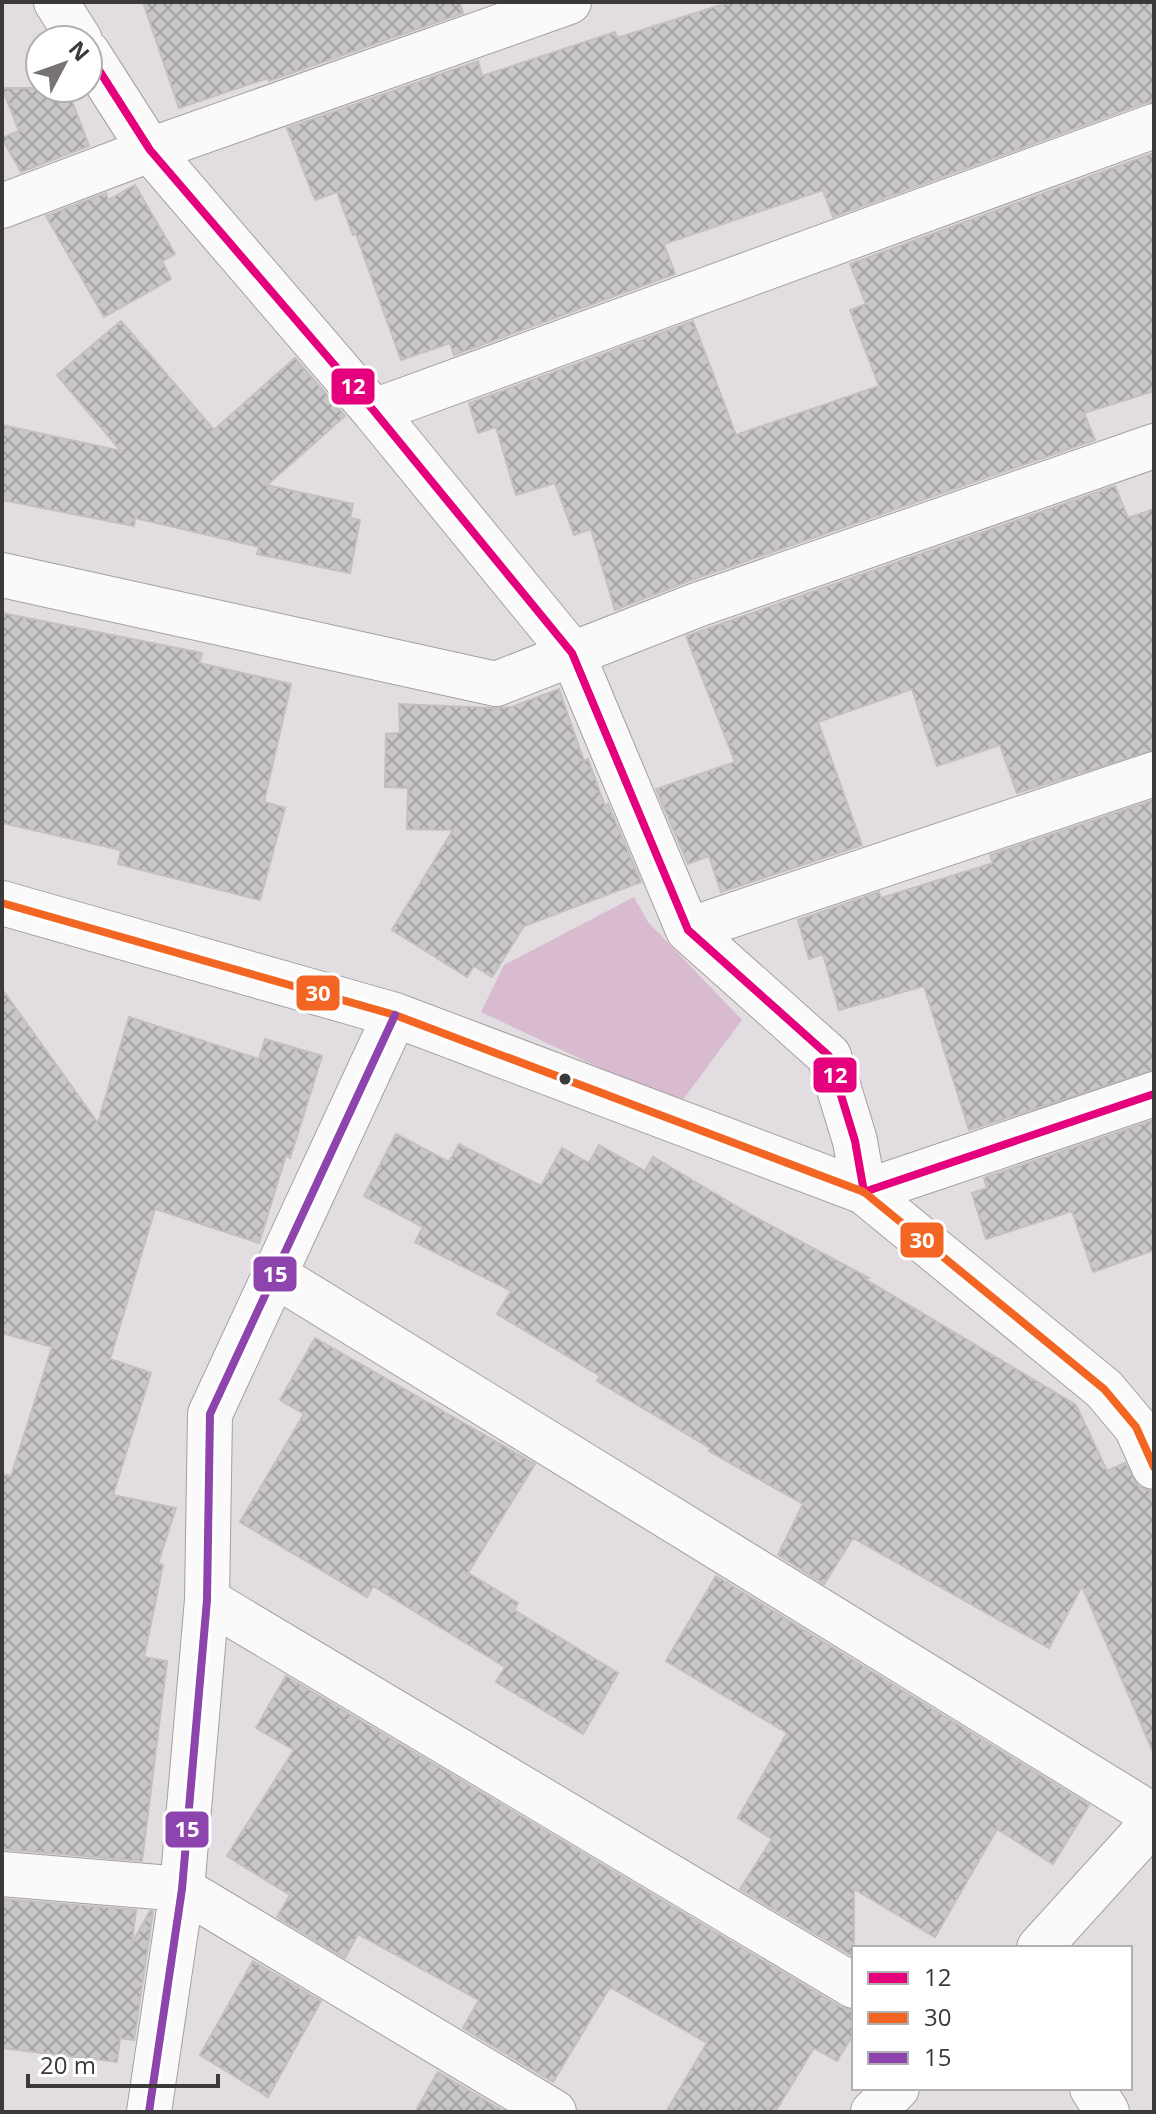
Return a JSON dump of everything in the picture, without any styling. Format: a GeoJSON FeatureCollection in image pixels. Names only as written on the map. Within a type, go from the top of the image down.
{"type":"FeatureCollection","features":[{"type":"Feature","properties":{"kind":"street"},"geometry":{"type":"LineString","coordinates":[[56,2],[70,24]]}},
{"type":"Feature","properties":{"kind":"street"},"geometry":{"type":"LineString","coordinates":[[2,206],[494,14],[569,2]]}},
{"type":"Feature","properties":{"kind":"street"},"geometry":{"type":"LineString","coordinates":[[104,78],[150,150],[374,411],[572,653],[688,930],[829,1056],[855,1141],[864,1192]]}},
{"type":"Feature","properties":{"kind":"street"},"geometry":{"type":"LineString","coordinates":[[374,411],[1154,126]]}},
{"type":"Feature","properties":{"kind":"street"},"geometry":{"type":"LineString","coordinates":[[2,575],[496,684],[697,605],[1154,446]]}},
{"type":"Feature","properties":{"kind":"street"},"geometry":{"type":"LineString","coordinates":[[688,930],[1154,774]]}},
{"type":"Feature","properties":{"kind":"street"},"geometry":{"type":"LineString","coordinates":[[2,903],[395,1015],[864,1192],[1145,1424],[1154,1467]]}},
{"type":"Feature","properties":{"kind":"street"},"geometry":{"type":"LineString","coordinates":[[149,2112],[182,1889],[207,1600],[210,1414],[395,1015]]}},
{"type":"Feature","properties":{"kind":"street"},"geometry":{"type":"LineString","coordinates":[[864,1192],[1154,1094]]}},
{"type":"Feature","properties":{"kind":"street"},"geometry":{"type":"LineString","coordinates":[[275,1275],[1154,1819],[1041,1946]]}},
{"type":"Feature","properties":{"kind":"street"},"geometry":{"type":"LineString","coordinates":[[207,1600],[852,1985]]}},
{"type":"Feature","properties":{"kind":"street"},"geometry":{"type":"LineString","coordinates":[[2,1874],[182,1889],[554,2112]]}},
{"type":"Feature","properties":{"kind":"street"},"geometry":{"type":"LineString","coordinates":[[873,2112],[895,2090]]}},
{"type":"Feature","properties":{"kind":"street"},"geometry":{"type":"LineString","coordinates":[[1093,2090],[1107,2112]]}},
{"type":"Feature","properties":{"kind":"shaded area"},"geometry":{"type":"Polygon","coordinates":[[[634,897],[648,922],[742,1020],[679,1105],[481,1012],[504,965],[634,897]]]}},
{"type":"Feature","properties":{"kind":"building"},"geometry":{"type":"Polygon","coordinates":[[[143,2],[460,2],[463,13],[269,81],[268,78],[179,108],[143,2]]]}},
{"type":"Feature","properties":{"kind":"building"},"geometry":{"type":"Polygon","coordinates":[[[730,2],[1154,2],[1154,102],[833,217],[823,190],[664,244],[675,274],[454,355],[450,343],[401,360],[356,234],[353,235],[337,192],[315,200],[287,128],[478,61],[482,76],[615,32],[617,38],[730,2]]]}},
{"type":"Feature","properties":{"kind":"building"},"geometry":{"type":"Polygon","coordinates":[[[2,88],[24,88],[24,104],[73,104],[89,146],[21,172],[2,138],[19,131],[2,88]]]}},
{"type":"Feature","properties":{"kind":"building"},"geometry":{"type":"Polygon","coordinates":[[[1154,153],[1154,391],[1084,413],[1095,440],[689,581],[615,610],[591,529],[574,535],[555,483],[516,495],[496,427],[478,433],[469,403],[693,321],[736,435],[879,386],[850,310],[866,304],[850,264],[1154,153]]]}},
{"type":"Feature","properties":{"kind":"building"},"geometry":{"type":"Polygon","coordinates":[[[135,185],[175,254],[162,261],[171,279],[104,317],[46,216],[106,193],[108,200],[135,185]]]}},
{"type":"Feature","properties":{"kind":"building"},"geometry":{"type":"Polygon","coordinates":[[[121,321],[214,430],[295,358],[345,416],[267,485],[353,504],[350,518],[360,520],[350,573],[257,554],[259,547],[135,518],[134,526],[2,500],[2,425],[121,451],[57,375],[121,321]]]}},
{"type":"Feature","properties":{"kind":"building"},"geometry":{"type":"Polygon","coordinates":[[[1115,486],[1128,518],[1154,509],[1154,750],[1017,793],[1000,745],[937,766],[912,689],[818,722],[862,845],[721,892],[709,856],[688,864],[656,789],[735,762],[686,636],[1115,486]]]}},
{"type":"Feature","properties":{"kind":"building"},"geometry":{"type":"Polygon","coordinates":[[[2,613],[202,653],[199,663],[291,684],[264,802],[285,808],[260,900],[118,864],[121,850],[2,823],[2,613]]]}},
{"type":"Feature","properties":{"kind":"building"},"geometry":{"type":"Polygon","coordinates":[[[559,689],[584,761],[588,759],[605,806],[608,804],[641,882],[524,926],[492,977],[474,966],[467,977],[392,930],[453,830],[407,829],[408,788],[385,787],[386,734],[400,733],[399,704],[512,707],[559,689]]]}},
{"type":"Feature","properties":{"kind":"building"},"geometry":{"type":"Polygon","coordinates":[[[1154,800],[1154,1070],[969,1130],[924,986],[839,1010],[823,954],[809,959],[798,920],[879,892],[881,898],[993,863],[990,855],[1154,800]]]}},
{"type":"Feature","properties":{"kind":"building"},"geometry":{"type":"Polygon","coordinates":[[[2,989],[98,1123],[129,1017],[259,1059],[265,1039],[322,1056],[290,1158],[286,1155],[259,1243],[155,1209],[110,1359],[151,1373],[113,1495],[176,1508],[158,1563],[163,1565],[144,1657],[167,1661],[142,1861],[2,1849],[2,1474],[11,1476],[52,1347],[2,1333],[2,989]]]}},
{"type":"Feature","properties":{"kind":"building"},"geometry":{"type":"Polygon","coordinates":[[[1154,1120],[1154,1250],[1093,1272],[1072,1211],[986,1239],[972,1193],[987,1188],[984,1178],[1154,1120]]]}},
{"type":"Feature","properties":{"kind":"building"},"geometry":{"type":"Polygon","coordinates":[[[396,1134],[449,1162],[459,1144],[541,1186],[562,1148],[589,1163],[599,1145],[645,1171],[653,1157],[751,1215],[869,1278],[865,1279],[1076,1405],[1107,1471],[1125,1463],[1139,1487],[1154,1492],[1154,1754],[1082,1586],[1049,1648],[853,1538],[824,1584],[778,1555],[803,1504],[709,1451],[710,1448],[597,1381],[600,1376],[497,1314],[511,1291],[415,1242],[423,1227],[364,1196],[396,1134]]]}},
{"type":"Feature","properties":{"kind":"building"},"geometry":{"type":"Polygon","coordinates":[[[315,1338],[535,1464],[468,1573],[518,1603],[514,1610],[618,1673],[583,1734],[496,1682],[505,1667],[373,1586],[367,1597],[240,1522],[304,1414],[280,1400],[315,1338]]]}},
{"type":"Feature","properties":{"kind":"building"},"geometry":{"type":"Polygon","coordinates":[[[716,1576],[1089,1805],[1053,1864],[997,1829],[935,1937],[854,1889],[852,1956],[740,1889],[772,1839],[738,1818],[787,1733],[666,1661],[716,1576]]]}},
{"type":"Feature","properties":{"kind":"building"},"geometry":{"type":"Polygon","coordinates":[[[286,1676],[841,2007],[852,2010],[852,2036],[837,2061],[814,2048],[775,2112],[666,2112],[707,2043],[610,1987],[553,2082],[463,2028],[479,2000],[358,1934],[345,1958],[277,1917],[290,1895],[227,1856],[294,1750],[256,1728],[286,1676]]]}},
{"type":"Feature","properties":{"kind":"building"},"geometry":{"type":"Polygon","coordinates":[[[2,1899],[136,1910],[132,1943],[150,1911],[153,1912],[134,2040],[120,2038],[117,2062],[2,2048],[2,1899]]]}},
{"type":"Feature","properties":{"kind":"building"},"geometry":{"type":"Polygon","coordinates":[[[253,1961],[321,2001],[268,2097],[200,2055],[253,1961]]]}},
{"type":"Feature","properties":{"kind":"building"},"geometry":{"type":"Polygon","coordinates":[[[438,2072],[505,2112],[415,2112],[438,2072]]]}},
{"type":"Feature","properties":{"kind":"transit line","name":"12"},"geometry":{"type":"LineString","coordinates":[[104,78],[150,150],[374,411],[572,653],[688,930],[829,1056],[855,1141],[864,1192],[1154,1094]]}},
{"type":"Feature","properties":{"kind":"transit line","name":"30"},"geometry":{"type":"LineString","coordinates":[[2,903],[395,1015],[864,1192],[1104,1389],[1136,1427],[1154,1467]]}},
{"type":"Feature","properties":{"kind":"transit line","name":"15"},"geometry":{"type":"LineString","coordinates":[[149,2112],[182,1889],[207,1600],[210,1414],[395,1015]]}}]}
